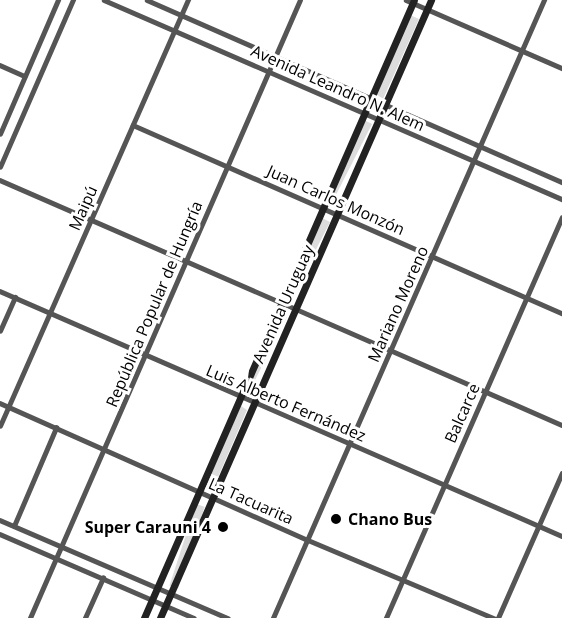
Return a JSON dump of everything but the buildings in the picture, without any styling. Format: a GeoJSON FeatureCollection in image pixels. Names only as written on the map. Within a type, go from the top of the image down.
{"type":"FeatureCollection","features":[{"type":"Feature","properties":{"kind":"street"},"geometry":{"type":"LineString","coordinates":[[0,134],[58,0]]}},
{"type":"Feature","properties":{"kind":"street"},"geometry":{"type":"LineString","coordinates":[[0,167],[73,0]]}},
{"type":"Feature","properties":{"kind":"street","name":"Avenida Leandro N. Alem"},"geometry":{"type":"LineString","coordinates":[[104,0],[562,199]]}},
{"type":"Feature","properties":{"kind":"street","name":"Avenida Leandro N. Alem"},"geometry":{"type":"LineString","coordinates":[[147,0],[562,182]]}},
{"type":"Feature","properties":{"kind":"street","name":"Maipú"},"geometry":{"type":"LineString","coordinates":[[0,426],[188,0]]}},
{"type":"Feature","properties":{"kind":"street","name":"República Popular de Hungría"},"geometry":{"type":"LineString","coordinates":[[30,618],[300,0]]}},
{"type":"Feature","properties":{"kind":"street","name":"Avenida Uruguay"},"geometry":{"type":"LineString","coordinates":[[160,618],[431,0]]}},
{"type":"Feature","properties":{"kind":"street","name":"Mariano Moreno"},"geometry":{"type":"LineString","coordinates":[[273,618],[351,444],[543,0]]}},
{"type":"Feature","properties":{"kind":"street"},"geometry":{"type":"LineString","coordinates":[[411,1],[562,68]]}},
{"type":"Feature","properties":{"kind":"street","name":"Avenida Uruguay"},"geometry":{"type":"LineString","coordinates":[[144,618],[365,113],[411,1]]}},
{"type":"Feature","properties":{"kind":"street"},"geometry":{"type":"LineString","coordinates":[[0,65],[25,76]]}},
{"type":"Feature","properties":{"kind":"street","name":"Juan Carlos Monzón"},"geometry":{"type":"LineString","coordinates":[[133,125],[562,313]]}},
{"type":"Feature","properties":{"kind":"street"},"geometry":{"type":"LineString","coordinates":[[0,180],[562,425]]}},
{"type":"Feature","properties":{"kind":"street","name":"Balcarce"},"geometry":{"type":"LineString","coordinates":[[386,618],[562,218]]}},
{"type":"Feature","properties":{"kind":"street","name":"Luis Alberto Fernández"},"geometry":{"type":"LineString","coordinates":[[0,291],[562,536]]}},
{"type":"Feature","properties":{"kind":"street"},"geometry":{"type":"LineString","coordinates":[[0,331],[15,297]]}},
{"type":"Feature","properties":{"kind":"street","name":"La Tacuarita"},"geometry":{"type":"LineString","coordinates":[[0,403],[308,540],[496,618]]}},
{"type":"Feature","properties":{"kind":"street"},"geometry":{"type":"LineString","coordinates":[[14,526],[56,428]]}},
{"type":"Feature","properties":{"kind":"street"},"geometry":{"type":"LineString","coordinates":[[496,618],[562,473]]}},
{"type":"Feature","properties":{"kind":"street"},"geometry":{"type":"LineString","coordinates":[[0,520],[228,618]]}},
{"type":"Feature","properties":{"kind":"street"},"geometry":{"type":"LineString","coordinates":[[0,534],[194,618]]}},
{"type":"Feature","properties":{"kind":"street"},"geometry":{"type":"LineString","coordinates":[[86,618],[103,578]]}},
{"type":"Feature","properties":{"kind":"shaded area"},"geometry":{"type":"Polygon","coordinates":[[[410,15],[419,19],[383,99],[376,94],[410,15]]]}},
{"type":"Feature","properties":{"kind":"shaded area"},"geometry":{"type":"Polygon","coordinates":[[[364,120],[372,124],[333,201],[325,197],[364,120]]]}},
{"type":"Feature","properties":{"kind":"shaded area"},"geometry":{"type":"Polygon","coordinates":[[[322,218],[330,222],[291,299],[283,295],[322,218]]]}},
{"type":"Feature","properties":{"kind":"shaded area"},"geometry":{"type":"Polygon","coordinates":[[[279,313],[287,317],[248,394],[240,390],[279,313]]]}},
{"type":"Feature","properties":{"kind":"shaded area"},"geometry":{"type":"Polygon","coordinates":[[[241,406],[247,410],[212,491],[205,486],[241,406]]]}},
{"type":"Feature","properties":{"kind":"shaded area"},"geometry":{"type":"Polygon","coordinates":[[[196,504],[205,507],[178,589],[169,586],[196,504]]]}},
{"type":"Feature","properties":{"kind":"place","name":"Chano Bus"},"geometry":{"type":"Point","coordinates":[336,519]}},
{"type":"Feature","properties":{"kind":"place","name":"Super Carauni 4"},"geometry":{"type":"Point","coordinates":[223,527]}}]}
